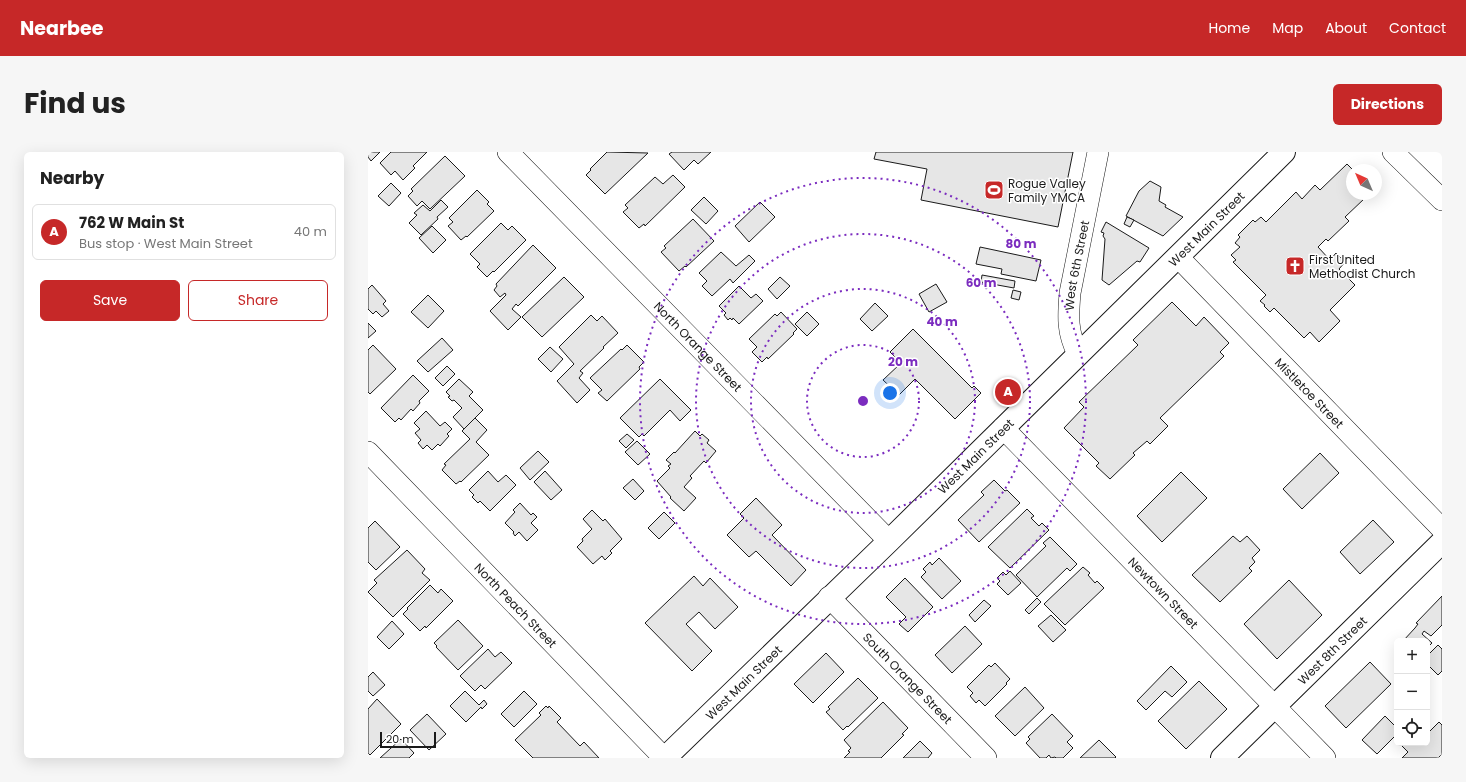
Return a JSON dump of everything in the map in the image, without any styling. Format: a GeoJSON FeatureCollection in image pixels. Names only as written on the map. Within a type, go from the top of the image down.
{"type":"FeatureCollection","features":[{"type":"Feature","properties":{"kind":"main road","name":"West Main Street"},"geometry":{"type":"LineString","coordinates":[[664,758],[829,597],[889,541],[1284,152]]}},
{"type":"Feature","properties":{"kind":"main road","name":"West 8th Street"},"geometry":{"type":"LineString","coordinates":[[1222,758],[1442,542]]}},
{"type":"Feature","properties":{"kind":"street","name":"North Orange Street"},"geometry":{"type":"LineString","coordinates":[[508,152],[889,541]]}},
{"type":"Feature","properties":{"kind":"street","name":"West 6th Street"},"geometry":{"type":"LineString","coordinates":[[1078,354],[1071,341],[1068,317],[1070,293],[1098,152]]}},
{"type":"Feature","properties":{"kind":"street"},"geometry":{"type":"LineString","coordinates":[[1394,152],[1442,200]]}},
{"type":"Feature","properties":{"kind":"street","name":"Mistletoe Street"},"geometry":{"type":"LineString","coordinates":[[1178,257],[1442,529]]}},
{"type":"Feature","properties":{"kind":"street","name":"Newtown Street"},"geometry":{"type":"LineString","coordinates":[[1003,428],[1325,758]]}},
{"type":"Feature","properties":{"kind":"street","name":"North Peach Street"},"geometry":{"type":"LineString","coordinates":[[368,452],[664,758]]}},
{"type":"Feature","properties":{"kind":"street","name":"South Orange Street"},"geometry":{"type":"LineString","coordinates":[[829,597],[986,758]]}},
{"type":"Feature","properties":{"kind":"building"},"geometry":{"type":"Polygon","coordinates":[[[368,152],[380,152],[371,161],[368,157],[368,152]]]}},
{"type":"Feature","properties":{"kind":"building"},"geometry":{"type":"Polygon","coordinates":[[[391,152],[427,152],[413,166],[415,168],[403,180],[395,171],[391,175],[380,163],[391,152]]]}},
{"type":"Feature","properties":{"kind":"building"},"geometry":{"type":"Polygon","coordinates":[[[607,152],[648,153],[605,194],[586,175],[607,152]]]}},
{"type":"Feature","properties":{"kind":"building"},"geometry":{"type":"Polygon","coordinates":[[[672,152],[711,152],[698,164],[694,160],[684,170],[669,154],[672,152]]]}},
{"type":"Feature","properties":{"kind":"building","name":"Rogue Valley Family YMCA"},"geometry":{"type":"Polygon","coordinates":[[[876,152],[1073,152],[1058,227],[921,200],[927,169],[874,159],[876,152]]]}},
{"type":"Feature","properties":{"kind":"building"},"geometry":{"type":"Polygon","coordinates":[[[445,156],[465,176],[430,209],[422,201],[417,206],[408,196],[413,191],[411,189],[445,156]]]}},
{"type":"Feature","properties":{"kind":"building"},"geometry":{"type":"Polygon","coordinates":[[[1346,165],[1346,200],[1363,200],[1345,217],[1349,221],[1328,241],[1326,239],[1318,247],[1330,260],[1336,253],[1345,262],[1339,269],[1355,285],[1330,310],[1340,321],[1319,342],[1310,332],[1304,338],[1274,308],[1270,312],[1260,301],[1266,295],[1233,262],[1236,260],[1231,255],[1240,247],[1235,243],[1240,237],[1238,235],[1253,220],[1255,222],[1261,217],[1266,222],[1296,192],[1302,199],[1315,185],[1320,190],[1346,165]]]}},
{"type":"Feature","properties":{"kind":"building"},"geometry":{"type":"Polygon","coordinates":[[[673,175],[685,187],[645,226],[644,224],[639,228],[623,212],[628,208],[625,205],[655,177],[663,184],[673,175]]]}},
{"type":"Feature","properties":{"kind":"building"},"geometry":{"type":"Polygon","coordinates":[[[1150,181],[1161,187],[1159,201],[1166,205],[1165,207],[1183,217],[1163,236],[1126,216],[1139,191],[1150,181]]]}},
{"type":"Feature","properties":{"kind":"building"},"geometry":{"type":"Polygon","coordinates":[[[391,183],[401,193],[389,206],[378,196],[391,183]]]}},
{"type":"Feature","properties":{"kind":"building"},"geometry":{"type":"Polygon","coordinates":[[[477,190],[489,202],[487,204],[494,211],[467,237],[466,236],[461,240],[448,226],[453,222],[449,218],[477,190]]]}},
{"type":"Feature","properties":{"kind":"building"},"geometry":{"type":"Polygon","coordinates":[[[704,197],[718,211],[706,224],[691,210],[704,197]]]}},
{"type":"Feature","properties":{"kind":"building"},"geometry":{"type":"Polygon","coordinates":[[[441,200],[448,207],[421,235],[409,223],[417,215],[414,213],[423,205],[430,211],[441,200]]]}},
{"type":"Feature","properties":{"kind":"building"},"geometry":{"type":"Polygon","coordinates":[[[760,202],[775,217],[749,242],[735,226],[760,202]]]}},
{"type":"Feature","properties":{"kind":"building"},"geometry":{"type":"Polygon","coordinates":[[[1127,217],[1134,220],[1130,227],[1124,224],[1127,217]]]}},
{"type":"Feature","properties":{"kind":"building"},"geometry":{"type":"Polygon","coordinates":[[[693,219],[714,241],[686,267],[685,266],[679,271],[661,252],[666,248],[664,246],[693,219]]]}},
{"type":"Feature","properties":{"kind":"building"},"geometry":{"type":"Polygon","coordinates":[[[1106,222],[1149,248],[1140,262],[1137,261],[1109,285],[1102,280],[1105,239],[1103,236],[1104,233],[1101,232],[1106,222]]]}},
{"type":"Feature","properties":{"kind":"building"},"geometry":{"type":"Polygon","coordinates":[[[501,223],[508,230],[512,226],[526,240],[487,277],[477,267],[480,264],[470,254],[501,223]]]}},
{"type":"Feature","properties":{"kind":"building"},"geometry":{"type":"Polygon","coordinates":[[[432,226],[446,240],[433,253],[419,238],[432,226]]]}},
{"type":"Feature","properties":{"kind":"building"},"geometry":{"type":"Polygon","coordinates":[[[533,245],[556,268],[518,306],[516,304],[512,309],[521,317],[508,330],[490,311],[506,295],[505,293],[500,297],[494,290],[497,286],[496,284],[533,245]]]}},
{"type":"Feature","properties":{"kind":"building"},"geometry":{"type":"Polygon","coordinates":[[[980,247],[1041,260],[1036,281],[1001,274],[1002,269],[976,264],[980,247]]]}},
{"type":"Feature","properties":{"kind":"building"},"geometry":{"type":"Polygon","coordinates":[[[721,252],[736,266],[749,255],[755,261],[733,283],[730,279],[712,296],[702,286],[707,281],[699,273],[721,252]]]}},
{"type":"Feature","properties":{"kind":"building"},"geometry":{"type":"Polygon","coordinates":[[[982,275],[1015,281],[1014,288],[981,282],[982,275]]]}},
{"type":"Feature","properties":{"kind":"building"},"geometry":{"type":"Polygon","coordinates":[[[564,277],[584,297],[542,337],[522,317],[564,277]]]}},
{"type":"Feature","properties":{"kind":"building"},"geometry":{"type":"Polygon","coordinates":[[[780,277],[790,286],[777,299],[768,289],[780,277]]]}},
{"type":"Feature","properties":{"kind":"building"},"geometry":{"type":"Polygon","coordinates":[[[936,284],[947,302],[929,312],[919,294],[936,284]]]}},
{"type":"Feature","properties":{"kind":"building"},"geometry":{"type":"Polygon","coordinates":[[[372,285],[386,301],[383,304],[389,311],[382,317],[376,311],[373,314],[368,309],[368,289],[372,285]]]}},
{"type":"Feature","properties":{"kind":"building"},"geometry":{"type":"Polygon","coordinates":[[[739,286],[751,298],[756,294],[763,301],[739,324],[733,318],[732,320],[730,318],[728,320],[724,315],[726,313],[719,306],[739,286]]]}},
{"type":"Feature","properties":{"kind":"building"},"geometry":{"type":"Polygon","coordinates":[[[1013,290],[1021,292],[1019,300],[1011,298],[1013,290]]]}},
{"type":"Feature","properties":{"kind":"building"},"geometry":{"type":"Polygon","coordinates":[[[428,295],[444,311],[428,328],[411,312],[428,295]]]}},
{"type":"Feature","properties":{"kind":"building"},"geometry":{"type":"Polygon","coordinates":[[[1172,302],[1196,326],[1204,317],[1229,343],[1220,352],[1224,356],[1160,418],[1168,426],[1150,444],[1147,441],[1133,453],[1135,455],[1110,479],[1096,466],[1099,463],[1064,428],[1084,407],[1079,402],[1138,345],[1133,340],[1172,302]]]}},
{"type":"Feature","properties":{"kind":"building"},"geometry":{"type":"Polygon","coordinates":[[[875,303],[888,316],[872,331],[860,319],[875,303]]]}},
{"type":"Feature","properties":{"kind":"building"},"geometry":{"type":"Polygon","coordinates":[[[781,312],[797,329],[793,333],[794,334],[768,359],[767,357],[762,362],[752,352],[757,347],[749,339],[775,314],[777,316],[781,312]]]}},
{"type":"Feature","properties":{"kind":"building"},"geometry":{"type":"Polygon","coordinates":[[[807,312],[819,324],[807,336],[795,324],[807,312]]]}},
{"type":"Feature","properties":{"kind":"building"},"geometry":{"type":"Polygon","coordinates":[[[591,315],[597,321],[602,316],[618,333],[580,371],[583,373],[579,378],[590,390],[577,403],[557,381],[574,364],[559,347],[591,315]]]}},
{"type":"Feature","properties":{"kind":"building"},"geometry":{"type":"Polygon","coordinates":[[[368,323],[376,331],[368,338],[368,323]]]}},
{"type":"Feature","properties":{"kind":"building"},"geometry":{"type":"Polygon","coordinates":[[[913,329],[972,388],[974,386],[981,393],[955,419],[915,379],[899,395],[883,380],[901,363],[890,352],[913,329]]]}},
{"type":"Feature","properties":{"kind":"building"},"geometry":{"type":"Polygon","coordinates":[[[442,338],[453,350],[428,372],[417,361],[442,338]]]}},
{"type":"Feature","properties":{"kind":"building"},"geometry":{"type":"Polygon","coordinates":[[[373,345],[396,369],[370,394],[368,392],[368,350],[373,345]]]}},
{"type":"Feature","properties":{"kind":"building"},"geometry":{"type":"Polygon","coordinates":[[[627,345],[644,362],[639,367],[640,369],[607,401],[598,393],[602,390],[590,378],[627,345]]]}},
{"type":"Feature","properties":{"kind":"building"},"geometry":{"type":"Polygon","coordinates":[[[550,347],[563,359],[551,372],[538,359],[550,347]]]}},
{"type":"Feature","properties":{"kind":"building"},"geometry":{"type":"Polygon","coordinates":[[[447,366],[455,374],[443,386],[435,378],[447,366]]]}},
{"type":"Feature","properties":{"kind":"building"},"geometry":{"type":"Polygon","coordinates":[[[413,375],[429,391],[419,401],[420,403],[413,411],[411,409],[401,420],[399,418],[395,422],[381,408],[413,375]]]}},
{"type":"Feature","properties":{"kind":"building"},"geometry":{"type":"Polygon","coordinates":[[[459,379],[473,392],[469,396],[483,410],[464,429],[453,417],[462,408],[454,400],[452,401],[448,397],[450,396],[446,392],[459,379]]]}},
{"type":"Feature","properties":{"kind":"building"},"geometry":{"type":"Polygon","coordinates":[[[660,379],[691,410],[680,421],[670,410],[644,436],[642,434],[639,437],[620,418],[660,379]]]}},
{"type":"Feature","properties":{"kind":"building"},"geometry":{"type":"Polygon","coordinates":[[[426,411],[440,426],[445,422],[452,429],[447,434],[449,436],[440,446],[438,444],[432,450],[427,445],[423,449],[418,443],[421,440],[415,433],[420,429],[414,423],[426,411]]]}},
{"type":"Feature","properties":{"kind":"building"},"geometry":{"type":"Polygon","coordinates":[[[475,418],[487,430],[476,442],[489,455],[461,482],[460,481],[456,484],[442,470],[446,465],[444,464],[470,439],[462,431],[475,418]]]}},
{"type":"Feature","properties":{"kind":"building"},"geometry":{"type":"Polygon","coordinates":[[[695,431],[700,436],[702,434],[709,440],[707,443],[716,451],[706,463],[704,461],[690,476],[692,478],[684,487],[696,498],[684,511],[670,498],[671,497],[657,481],[670,468],[668,466],[671,464],[666,460],[674,452],[675,453],[695,431]]]}},
{"type":"Feature","properties":{"kind":"building"},"geometry":{"type":"Polygon","coordinates":[[[627,434],[634,440],[626,448],[619,441],[627,434]]]}},
{"type":"Feature","properties":{"kind":"building"},"geometry":{"type":"Polygon","coordinates":[[[637,441],[650,454],[638,465],[625,452],[637,441]]]}},
{"type":"Feature","properties":{"kind":"building"},"geometry":{"type":"Polygon","coordinates":[[[538,451],[549,462],[530,480],[520,468],[538,451]]]}},
{"type":"Feature","properties":{"kind":"building"},"geometry":{"type":"Polygon","coordinates":[[[1320,453],[1339,473],[1302,509],[1283,489],[1320,453]]]}},
{"type":"Feature","properties":{"kind":"building"},"geometry":{"type":"Polygon","coordinates":[[[488,471],[498,482],[506,475],[516,485],[490,511],[480,501],[478,503],[472,497],[474,495],[469,490],[488,471]]]}},
{"type":"Feature","properties":{"kind":"building"},"geometry":{"type":"Polygon","coordinates":[[[545,471],[562,490],[551,500],[534,482],[545,471]]]}},
{"type":"Feature","properties":{"kind":"building"},"geometry":{"type":"Polygon","coordinates":[[[1181,472],[1207,498],[1162,542],[1137,516],[1181,472]]]}},
{"type":"Feature","properties":{"kind":"building"},"geometry":{"type":"Polygon","coordinates":[[[633,479],[644,491],[635,500],[623,488],[633,479]]]}},
{"type":"Feature","properties":{"kind":"building"},"geometry":{"type":"Polygon","coordinates":[[[994,480],[1020,503],[979,542],[958,520],[984,495],[981,492],[994,480]]]}},
{"type":"Feature","properties":{"kind":"building"},"geometry":{"type":"Polygon","coordinates":[[[756,498],[782,525],[772,535],[806,570],[791,586],[756,551],[749,557],[727,535],[744,518],[740,514],[756,498]]]}},
{"type":"Feature","properties":{"kind":"building"},"geometry":{"type":"Polygon","coordinates":[[[520,503],[531,515],[533,513],[537,517],[531,523],[538,530],[527,541],[519,532],[515,536],[513,533],[514,532],[505,523],[515,512],[513,510],[520,503]]]}},
{"type":"Feature","properties":{"kind":"building"},"geometry":{"type":"Polygon","coordinates":[[[1027,509],[1034,516],[1031,518],[1039,526],[1042,523],[1049,530],[1010,568],[988,547],[1027,509]]]}},
{"type":"Feature","properties":{"kind":"building"},"geometry":{"type":"Polygon","coordinates":[[[592,510],[603,521],[605,519],[622,539],[610,551],[612,553],[605,560],[602,556],[593,564],[577,547],[583,541],[582,539],[592,529],[583,519],[592,510]]]}},
{"type":"Feature","properties":{"kind":"building"},"geometry":{"type":"Polygon","coordinates":[[[664,512],[675,523],[659,539],[648,528],[664,512]]]}},
{"type":"Feature","properties":{"kind":"building"},"geometry":{"type":"Polygon","coordinates":[[[1373,520],[1394,542],[1360,574],[1340,552],[1373,520]]]}},
{"type":"Feature","properties":{"kind":"building"},"geometry":{"type":"Polygon","coordinates":[[[375,521],[400,547],[376,570],[368,562],[368,528],[375,521]]]}},
{"type":"Feature","properties":{"kind":"building"},"geometry":{"type":"Polygon","coordinates":[[[1233,536],[1240,542],[1247,536],[1260,550],[1252,558],[1255,562],[1249,568],[1252,571],[1220,602],[1192,575],[1233,536]]]}},
{"type":"Feature","properties":{"kind":"building"},"geometry":{"type":"Polygon","coordinates":[[[1050,537],[1077,564],[1070,571],[1067,568],[1037,597],[1016,575],[1046,546],[1043,543],[1050,537]]]}},
{"type":"Feature","properties":{"kind":"building"},"geometry":{"type":"Polygon","coordinates":[[[407,550],[425,569],[422,573],[430,580],[393,617],[368,592],[377,583],[374,580],[407,550]]]}},
{"type":"Feature","properties":{"kind":"building"},"geometry":{"type":"Polygon","coordinates":[[[939,558],[961,581],[942,599],[921,577],[926,572],[923,569],[930,562],[932,565],[939,558]]]}},
{"type":"Feature","properties":{"kind":"building"},"geometry":{"type":"Polygon","coordinates":[[[1083,567],[1090,573],[1088,575],[1095,583],[1097,581],[1104,588],[1065,625],[1044,604],[1083,567]]]}},
{"type":"Feature","properties":{"kind":"building"},"geometry":{"type":"Polygon","coordinates":[[[1010,571],[1021,583],[1008,595],[997,584],[1000,581],[997,578],[1003,572],[1006,575],[1010,571]]]}},
{"type":"Feature","properties":{"kind":"building"},"geometry":{"type":"Polygon","coordinates":[[[694,576],[703,586],[710,578],[738,607],[715,629],[699,612],[686,624],[712,651],[692,671],[645,623],[694,576]]]}},
{"type":"Feature","properties":{"kind":"building"},"geometry":{"type":"Polygon","coordinates":[[[905,578],[933,607],[908,632],[899,624],[906,617],[886,597],[905,578]]]}},
{"type":"Feature","properties":{"kind":"building"},"geometry":{"type":"Polygon","coordinates":[[[1289,580],[1322,615],[1277,659],[1244,624],[1289,580]]]}},
{"type":"Feature","properties":{"kind":"building"},"geometry":{"type":"Polygon","coordinates":[[[430,585],[438,593],[441,589],[453,601],[426,628],[425,626],[420,631],[403,614],[430,585]]]}},
{"type":"Feature","properties":{"kind":"building"},"geometry":{"type":"Polygon","coordinates":[[[1442,596],[1442,625],[1431,636],[1424,631],[1422,634],[1426,638],[1406,638],[1418,624],[1416,623],[1442,596]]]}},
{"type":"Feature","properties":{"kind":"building"},"geometry":{"type":"Polygon","coordinates":[[[1037,598],[1041,602],[1029,614],[1025,610],[1037,598]]]}},
{"type":"Feature","properties":{"kind":"building"},"geometry":{"type":"Polygon","coordinates":[[[984,600],[991,606],[975,622],[969,615],[984,600]]]}},
{"type":"Feature","properties":{"kind":"building"},"geometry":{"type":"Polygon","coordinates":[[[1051,615],[1066,630],[1053,642],[1038,626],[1051,615]]]}},
{"type":"Feature","properties":{"kind":"building"},"geometry":{"type":"Polygon","coordinates":[[[458,620],[483,646],[458,670],[434,643],[458,620]]]}},
{"type":"Feature","properties":{"kind":"building"},"geometry":{"type":"Polygon","coordinates":[[[392,621],[404,634],[389,649],[377,637],[392,621]]]}},
{"type":"Feature","properties":{"kind":"building"},"geometry":{"type":"Polygon","coordinates":[[[965,626],[982,644],[952,673],[935,655],[965,626]]]}},
{"type":"Feature","properties":{"kind":"building"},"geometry":{"type":"Polygon","coordinates":[[[1438,645],[1442,649],[1442,671],[1438,675],[1430,667],[1430,653],[1438,645]]]}},
{"type":"Feature","properties":{"kind":"building"},"geometry":{"type":"Polygon","coordinates":[[[488,649],[495,657],[501,652],[512,663],[485,689],[481,685],[475,691],[460,676],[488,649]]]}},
{"type":"Feature","properties":{"kind":"building"},"geometry":{"type":"Polygon","coordinates":[[[826,653],[844,672],[813,703],[794,684],[826,653]]]}},
{"type":"Feature","properties":{"kind":"building"},"geometry":{"type":"Polygon","coordinates":[[[1370,662],[1391,684],[1346,728],[1325,706],[1370,662]]]}},
{"type":"Feature","properties":{"kind":"building"},"geometry":{"type":"Polygon","coordinates":[[[995,663],[1010,679],[985,706],[979,700],[976,703],[970,696],[973,693],[967,687],[989,665],[991,667],[995,663]]]}},
{"type":"Feature","properties":{"kind":"building"},"geometry":{"type":"Polygon","coordinates":[[[1171,666],[1187,682],[1172,697],[1165,691],[1146,710],[1137,701],[1171,666]]]}},
{"type":"Feature","properties":{"kind":"building"},"geometry":{"type":"Polygon","coordinates":[[[373,672],[385,685],[373,696],[368,691],[368,677],[373,672]]]}},
{"type":"Feature","properties":{"kind":"building"},"geometry":{"type":"Polygon","coordinates":[[[858,678],[878,698],[843,730],[826,712],[830,709],[828,707],[858,678]]]}},
{"type":"Feature","properties":{"kind":"building"},"geometry":{"type":"Polygon","coordinates":[[[1199,681],[1227,709],[1186,749],[1158,721],[1199,681]]]}},
{"type":"Feature","properties":{"kind":"building"},"geometry":{"type":"Polygon","coordinates":[[[1025,687],[1044,708],[1015,736],[995,716],[1025,687]]]}},
{"type":"Feature","properties":{"kind":"building"},"geometry":{"type":"Polygon","coordinates":[[[465,691],[479,705],[484,700],[487,704],[482,709],[481,707],[466,722],[450,706],[465,691]]]}},
{"type":"Feature","properties":{"kind":"building"},"geometry":{"type":"Polygon","coordinates":[[[524,691],[537,704],[514,727],[501,714],[524,691]]]}},
{"type":"Feature","properties":{"kind":"building"},"geometry":{"type":"Polygon","coordinates":[[[377,699],[401,724],[370,755],[368,753],[368,709],[377,699]]]}},
{"type":"Feature","properties":{"kind":"building"},"geometry":{"type":"Polygon","coordinates":[[[883,702],[908,728],[902,734],[904,735],[881,758],[844,758],[850,752],[848,751],[851,748],[844,740],[883,702]]]}},
{"type":"Feature","properties":{"kind":"building"},"geometry":{"type":"Polygon","coordinates":[[[546,706],[548,708],[549,706],[561,718],[557,722],[580,746],[584,742],[599,758],[533,758],[515,740],[541,715],[539,713],[546,706]]]}},
{"type":"Feature","properties":{"kind":"building"},"geometry":{"type":"Polygon","coordinates":[[[427,714],[446,734],[429,750],[410,730],[427,714]]]}},
{"type":"Feature","properties":{"kind":"building"},"geometry":{"type":"Polygon","coordinates":[[[1052,714],[1073,736],[1067,742],[1073,748],[1063,758],[1051,758],[1049,755],[1046,758],[1040,758],[1026,743],[1030,739],[1028,737],[1052,714]]]}},
{"type":"Feature","properties":{"kind":"building"},"geometry":{"type":"Polygon","coordinates":[[[1385,716],[1394,725],[1394,737],[1377,754],[1362,740],[1385,716]]]}},
{"type":"Feature","properties":{"kind":"building"},"geometry":{"type":"Polygon","coordinates":[[[1439,722],[1442,725],[1442,754],[1438,758],[1402,758],[1408,752],[1402,746],[1430,746],[1430,731],[1439,722]]]}},
{"type":"Feature","properties":{"kind":"building"},"geometry":{"type":"Polygon","coordinates":[[[401,739],[414,753],[409,758],[380,758],[401,739]]]}},
{"type":"Feature","properties":{"kind":"building"},"geometry":{"type":"Polygon","coordinates":[[[1099,740],[1116,757],[1115,758],[1080,758],[1099,740]]]}},
{"type":"Feature","properties":{"kind":"building"},"geometry":{"type":"Polygon","coordinates":[[[920,741],[932,753],[928,758],[903,758],[920,741]]]}},
{"type":"Feature","properties":{"kind":"place","name":"Rogue Valley Family YMCA"},"geometry":{"type":"Point","coordinates":[994,190]}},
{"type":"Feature","properties":{"kind":"place","name":"First United Methodist Church"},"geometry":{"type":"Point","coordinates":[1295,266]}},
{"type":"Feature","properties":{"kind":"place","name":"762 W Main St"},"geometry":{"type":"Point","coordinates":[1008,392]}}]}
